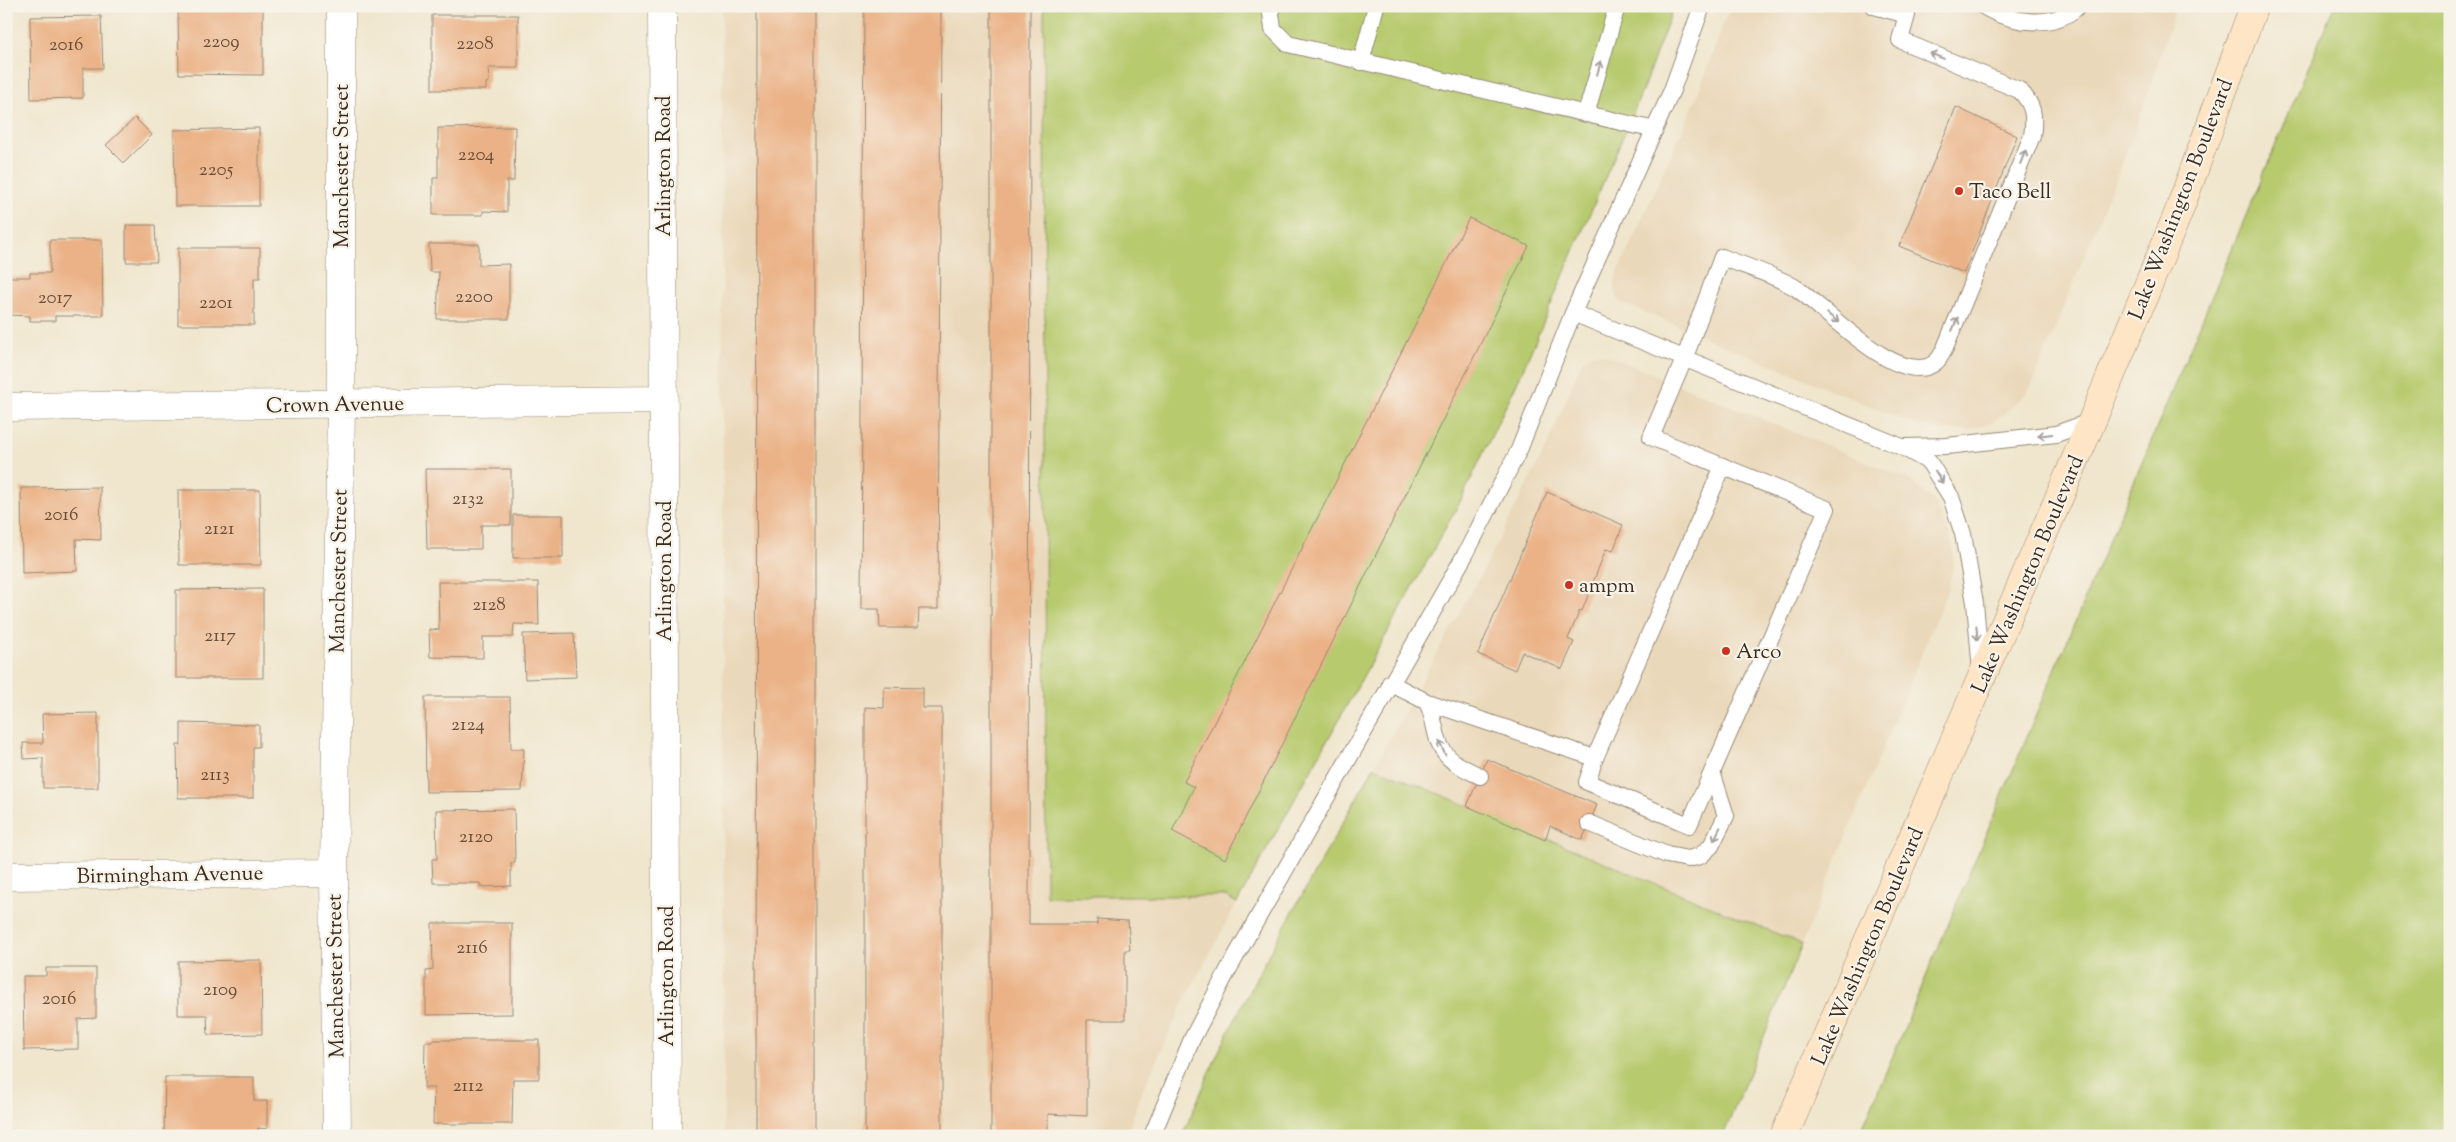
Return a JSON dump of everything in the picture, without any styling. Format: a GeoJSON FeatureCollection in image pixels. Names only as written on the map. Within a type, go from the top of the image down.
{"type":"FeatureCollection","features":[{"type":"Feature","properties":{"kind":"main road","name":"Lake Washington Boulevard"},"geometry":{"type":"LineString","coordinates":[[1784,1136],[1982,681],[2092,421],[2179,211],[2254,6]]}},
{"type":"Feature","properties":{"kind":"street","name":"Manchester Street"},"geometry":{"type":"LineString","coordinates":[[337,1136],[334,872],[340,404],[341,6]]}},
{"type":"Feature","properties":{"kind":"street","name":"Arlington Road"},"geometry":{"type":"LineString","coordinates":[[662,6],[667,1136]]}},
{"type":"Feature","properties":{"kind":"street","name":"Crown Avenue"},"geometry":{"type":"LineString","coordinates":[[6,407],[663,400]]}},
{"type":"Feature","properties":{"kind":"street","name":"Birmingham Avenue"},"geometry":{"type":"LineString","coordinates":[[6,876],[334,872]]}},
{"type":"Feature","properties":{"kind":"lane"},"geometry":{"type":"LineString","coordinates":[[1270,6],[1273,29],[1288,44],[1655,130]]}},
{"type":"Feature","properties":{"kind":"lane"},"geometry":{"type":"LineString","coordinates":[[1361,62],[1376,6]]}},
{"type":"Feature","properties":{"kind":"lane"},"geometry":{"type":"LineString","coordinates":[[1586,114],[1617,6]]}},
{"type":"Feature","properties":{"kind":"lane"},"geometry":{"type":"LineString","coordinates":[[1152,1136],[1201,1022],[1390,683],[1466,553],[1519,450],[1573,313],[1672,90],[1702,6]]}},
{"type":"Feature","properties":{"kind":"lane"},"geometry":{"type":"LineString","coordinates":[[1723,466],[1595,758],[1587,782],[1689,825],[1827,509],[1723,466],[1651,437],[1685,357],[1722,257],[1795,288],[1881,356],[1901,367],[1921,367],[1936,362],[1945,348],[2032,136],[2035,120],[2032,107],[2019,90],[1900,40],[1907,15],[1874,6]]}},
{"type":"Feature","properties":{"kind":"lane"},"geometry":{"type":"LineString","coordinates":[[1983,6],[1992,12],[2030,21],[2048,22],[2068,16],[2078,6]]}},
{"type":"Feature","properties":{"kind":"lane"},"geometry":{"type":"LineString","coordinates":[[1573,313],[1902,447],[1929,462],[1951,497],[1963,534],[1975,603],[1982,681]]}},
{"type":"Feature","properties":{"kind":"lane"},"geometry":{"type":"LineString","coordinates":[[1902,447],[1947,446],[2056,434],[2092,421]]}},
{"type":"Feature","properties":{"kind":"lane"},"geometry":{"type":"LineString","coordinates":[[1390,683],[1427,702],[1595,758]]}},
{"type":"Feature","properties":{"kind":"lane"},"geometry":{"type":"LineString","coordinates":[[1427,702],[1433,714],[1439,743],[1447,757],[1459,766],[1480,776]]}},
{"type":"Feature","properties":{"kind":"lane"},"geometry":{"type":"LineString","coordinates":[[1589,823],[1667,855],[1688,860],[1700,856],[1711,846],[1726,816],[1712,772]]}},
{"type":"Feature","properties":{"kind":"shaded area"},"geometry":{"type":"Polygon","coordinates":[[[722,6],[1044,6],[1046,896],[1226,896],[1237,903],[1182,1005],[1142,1092],[1126,1136],[724,1136],[722,6]]]}},
{"type":"Feature","properties":{"kind":"shaded area"},"geometry":{"type":"Polygon","coordinates":[[[1730,6],[2176,6],[2138,124],[2034,380],[2027,393],[2001,417],[1983,426],[1967,430],[1930,429],[1911,423],[1622,303],[1617,297],[1614,283],[1617,274],[1695,102],[1730,6]]]}},
{"type":"Feature","properties":{"kind":"shaded area"},"geometry":{"type":"Polygon","coordinates":[[[1602,353],[1910,480],[1934,501],[1951,537],[1954,561],[1949,587],[1802,944],[1374,767],[1484,569],[1546,448],[1582,361],[1591,354],[1602,353]]]}},
{"type":"Feature","properties":{"kind":"green space"},"geometry":{"type":"Polygon","coordinates":[[[1044,6],[1674,6],[1639,99],[1522,372],[1460,502],[1237,903],[1225,896],[1046,896],[1044,6]]]}},
{"type":"Feature","properties":{"kind":"green space"},"geometry":{"type":"Polygon","coordinates":[[[2334,6],[2450,6],[2450,1136],[1859,1136],[2334,6]]]}},
{"type":"Feature","properties":{"kind":"green space"},"geometry":{"type":"Polygon","coordinates":[[[1374,767],[1802,944],[1723,1136],[1182,1136],[1218,1053],[1261,968],[1374,767]]]}},
{"type":"Feature","properties":{"kind":"building"},"geometry":{"type":"Polygon","coordinates":[[[178,6],[263,6],[263,75],[179,74],[178,6]]]}},
{"type":"Feature","properties":{"kind":"building"},"geometry":{"type":"Polygon","coordinates":[[[757,6],[815,6],[815,1136],[756,1136],[757,6]]]}},
{"type":"Feature","properties":{"kind":"building"},"geometry":{"type":"Polygon","coordinates":[[[864,6],[941,6],[938,609],[919,609],[918,628],[880,628],[879,609],[861,609],[864,6]]]}},
{"type":"Feature","properties":{"kind":"building"},"geometry":{"type":"Polygon","coordinates":[[[991,6],[1030,6],[1029,924],[1097,924],[1097,919],[1128,921],[1130,950],[1125,950],[1125,1020],[1087,1020],[1087,1116],[1048,1114],[1048,1136],[991,1136],[991,6]]]}},
{"type":"Feature","properties":{"kind":"building"},"geometry":{"type":"Polygon","coordinates":[[[432,15],[518,15],[518,68],[488,68],[489,82],[486,83],[486,90],[432,90],[432,15]]]}},
{"type":"Feature","properties":{"kind":"building"},"geometry":{"type":"Polygon","coordinates":[[[101,16],[103,68],[83,68],[83,98],[31,99],[30,17],[101,16]]]}},
{"type":"Feature","properties":{"kind":"building","name":"Taco Bell"},"geometry":{"type":"Polygon","coordinates":[[[1956,107],[2017,136],[1964,273],[1899,246],[1956,107]]]}},
{"type":"Feature","properties":{"kind":"building"},"geometry":{"type":"Polygon","coordinates":[[[135,118],[152,135],[124,163],[106,145],[135,118]]]}},
{"type":"Feature","properties":{"kind":"building"},"geometry":{"type":"Polygon","coordinates":[[[515,127],[514,181],[507,181],[507,212],[483,211],[483,215],[433,215],[433,178],[438,178],[438,128],[515,127]]]}},
{"type":"Feature","properties":{"kind":"building"},"geometry":{"type":"Polygon","coordinates":[[[259,128],[259,206],[175,206],[174,130],[259,128]]]}},
{"type":"Feature","properties":{"kind":"building"},"geometry":{"type":"Polygon","coordinates":[[[1469,218],[1529,246],[1225,859],[1172,831],[1194,787],[1184,782],[1469,218]]]}},
{"type":"Feature","properties":{"kind":"building"},"geometry":{"type":"Polygon","coordinates":[[[126,225],[155,225],[157,262],[126,262],[126,225]]]}},
{"type":"Feature","properties":{"kind":"building"},"geometry":{"type":"Polygon","coordinates":[[[50,240],[102,240],[103,316],[55,316],[55,321],[30,321],[30,316],[8,315],[8,277],[30,277],[30,273],[50,273],[50,240]]]}},
{"type":"Feature","properties":{"kind":"building"},"geometry":{"type":"Polygon","coordinates":[[[429,244],[479,244],[479,265],[509,264],[509,319],[437,319],[439,272],[430,272],[429,244]]]}},
{"type":"Feature","properties":{"kind":"building"},"geometry":{"type":"Polygon","coordinates":[[[178,248],[260,248],[260,278],[254,278],[254,325],[178,325],[178,248]]]}},
{"type":"Feature","properties":{"kind":"building"},"geometry":{"type":"Polygon","coordinates":[[[425,469],[511,469],[511,525],[481,525],[481,549],[427,549],[425,469]]]}},
{"type":"Feature","properties":{"kind":"building"},"geometry":{"type":"Polygon","coordinates":[[[100,487],[101,540],[76,539],[77,571],[22,573],[21,488],[100,487]]]}},
{"type":"Feature","properties":{"kind":"building"},"geometry":{"type":"Polygon","coordinates":[[[178,490],[260,490],[261,565],[179,565],[178,490]]]}},
{"type":"Feature","properties":{"kind":"building"},"geometry":{"type":"Polygon","coordinates":[[[1547,492],[1623,525],[1613,551],[1606,549],[1582,611],[1580,610],[1568,639],[1574,642],[1562,669],[1522,652],[1515,670],[1478,654],[1547,492]]]}},
{"type":"Feature","properties":{"kind":"building"},"geometry":{"type":"Polygon","coordinates":[[[513,515],[563,515],[563,558],[513,558],[513,515]]]}},
{"type":"Feature","properties":{"kind":"building"},"geometry":{"type":"Polygon","coordinates":[[[438,582],[538,582],[539,625],[514,624],[513,637],[483,637],[483,658],[430,657],[429,629],[439,630],[438,582]]]}},
{"type":"Feature","properties":{"kind":"building"},"geometry":{"type":"Polygon","coordinates":[[[263,589],[263,678],[176,678],[176,590],[263,589]]]}},
{"type":"Feature","properties":{"kind":"building"},"geometry":{"type":"Polygon","coordinates":[[[574,633],[576,677],[525,679],[523,634],[574,633]]]}},
{"type":"Feature","properties":{"kind":"building"},"geometry":{"type":"Polygon","coordinates":[[[884,687],[923,688],[923,708],[942,708],[942,1136],[865,1136],[865,707],[884,708],[884,687]]]}},
{"type":"Feature","properties":{"kind":"building"},"geometry":{"type":"Polygon","coordinates":[[[425,697],[510,697],[511,749],[524,749],[522,791],[426,792],[425,697]]]}},
{"type":"Feature","properties":{"kind":"building"},"geometry":{"type":"Polygon","coordinates":[[[98,713],[98,788],[43,788],[43,758],[24,759],[23,743],[43,743],[42,714],[98,713]]]}},
{"type":"Feature","properties":{"kind":"building"},"geometry":{"type":"Polygon","coordinates":[[[181,723],[259,725],[259,747],[253,747],[253,798],[178,798],[177,745],[181,745],[181,723]]]}},
{"type":"Feature","properties":{"kind":"building"},"geometry":{"type":"Polygon","coordinates":[[[1487,759],[1597,805],[1582,840],[1550,826],[1545,840],[1467,806],[1487,759]]]}},
{"type":"Feature","properties":{"kind":"building"},"geometry":{"type":"Polygon","coordinates":[[[514,809],[515,863],[511,863],[511,886],[480,887],[480,883],[433,883],[432,859],[437,859],[436,810],[514,809]]]}},
{"type":"Feature","properties":{"kind":"building"},"geometry":{"type":"Polygon","coordinates":[[[432,923],[512,923],[512,1014],[426,1015],[426,971],[433,970],[432,923]]]}},
{"type":"Feature","properties":{"kind":"building"},"geometry":{"type":"Polygon","coordinates":[[[261,960],[262,1034],[208,1035],[207,1015],[178,1015],[178,961],[261,960]]]}},
{"type":"Feature","properties":{"kind":"building"},"geometry":{"type":"Polygon","coordinates":[[[46,968],[96,968],[96,1018],[78,1019],[78,1049],[24,1050],[23,976],[46,976],[46,968]]]}},
{"type":"Feature","properties":{"kind":"building"},"geometry":{"type":"Polygon","coordinates":[[[433,1040],[539,1040],[539,1079],[513,1079],[512,1124],[433,1124],[434,1088],[424,1088],[425,1042],[433,1042],[433,1040]]]}},
{"type":"Feature","properties":{"kind":"building"},"geometry":{"type":"Polygon","coordinates":[[[165,1077],[254,1077],[254,1101],[267,1101],[267,1129],[258,1128],[258,1136],[164,1136],[165,1077]]]}},
{"type":"Feature","properties":{"kind":"place","name":"Taco Bell"},"geometry":{"type":"Point","coordinates":[1959,191]}},
{"type":"Feature","properties":{"kind":"place","name":"ampm"},"geometry":{"type":"Point","coordinates":[1569,585]}},
{"type":"Feature","properties":{"kind":"place","name":"Arco"},"geometry":{"type":"Point","coordinates":[1726,651]}}]}
